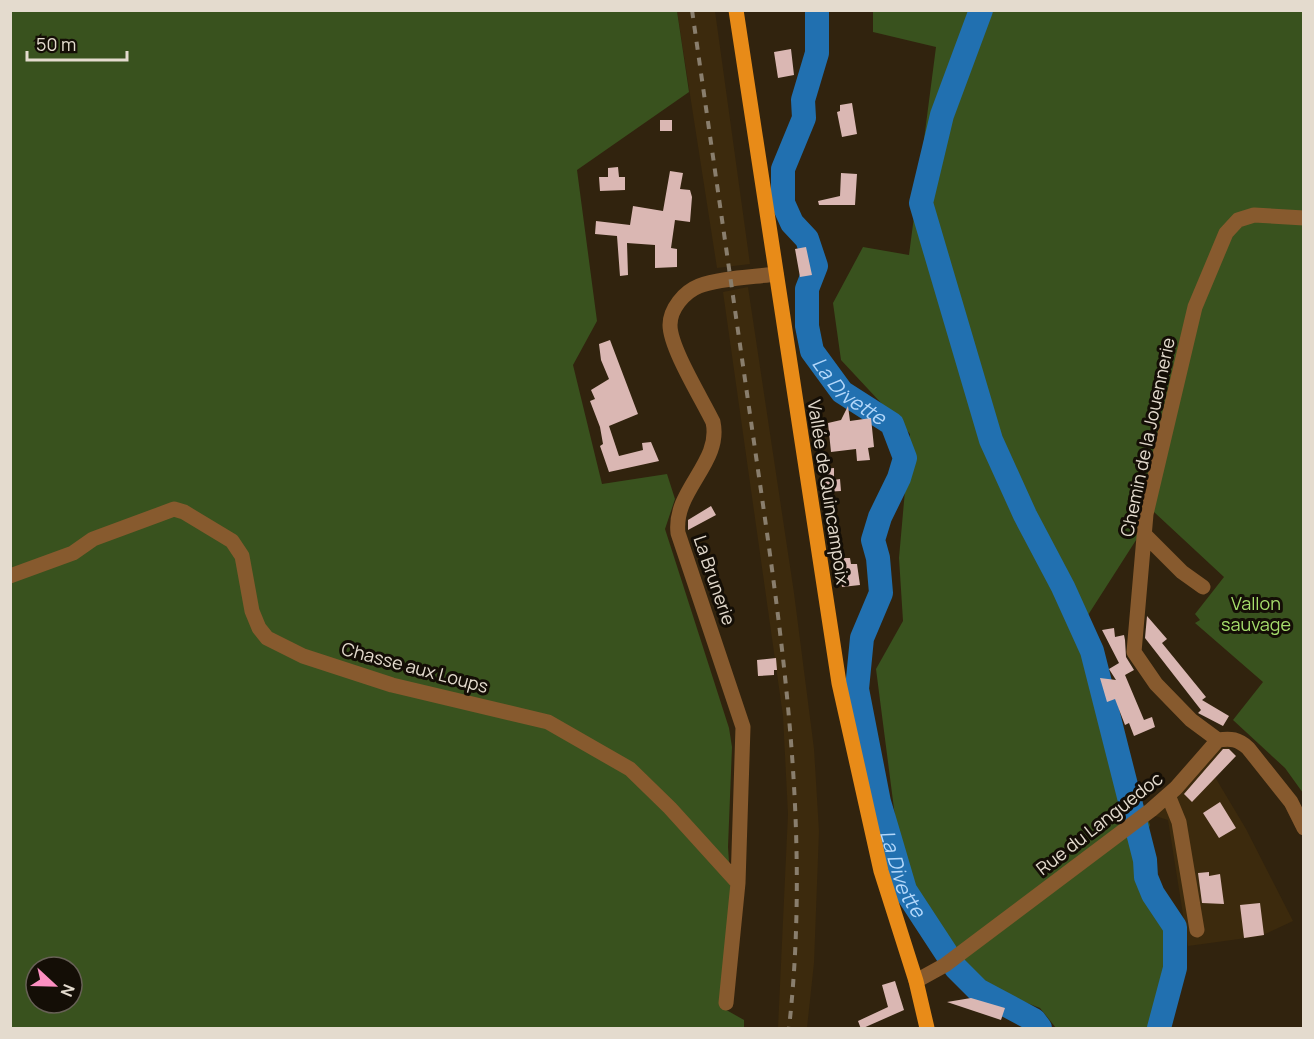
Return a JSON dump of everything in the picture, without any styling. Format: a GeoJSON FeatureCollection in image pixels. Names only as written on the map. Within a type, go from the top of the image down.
{"type":"FeatureCollection","features":[{"type":"Feature","properties":{"kind":"main road","name":"Vallée de Quincampoix"},"geometry":{"type":"LineString","coordinates":[[736,10],[839,683],[881,871],[916,981],[927,1029]]}},
{"type":"Feature","properties":{"kind":"street","name":"Chemin de la Jouennerie"},"geometry":{"type":"LineString","coordinates":[[1218,740],[1191,720],[1156,684],[1134,652],[1146,514],[1195,307],[1226,233],[1238,220],[1254,215],[1304,218]]}},
{"type":"Feature","properties":{"kind":"street","name":"La Brunerie"},"geometry":{"type":"LineString","coordinates":[[726,1003],[738,883],[743,727],[677,523],[681,506],[711,450],[715,432],[713,422],[677,347],[670,325],[676,307],[682,298],[701,285],[776,274]]}},
{"type":"Feature","properties":{"kind":"street","name":"Chasse aux Loups"},"geometry":{"type":"LineString","coordinates":[[10,576],[73,553],[93,539],[158,514],[174,509],[184,512],[232,541],[242,556],[252,611],[259,628],[267,639],[303,656],[392,685],[548,722],[630,769],[670,808],[738,883]]}},
{"type":"Feature","properties":{"kind":"street"},"geometry":{"type":"LineString","coordinates":[[1144,534],[1182,572],[1203,586]]}},
{"type":"Feature","properties":{"kind":"street"},"geometry":{"type":"LineString","coordinates":[[1218,740],[1230,738],[1248,748],[1291,802],[1304,828]]}},
{"type":"Feature","properties":{"kind":"street","name":"Rue du Languedoc"},"geometry":{"type":"LineString","coordinates":[[916,981],[945,965],[1131,826],[1168,795],[1218,740]]}},
{"type":"Feature","properties":{"kind":"street"},"geometry":{"type":"LineString","coordinates":[[1168,795],[1179,822],[1197,930]]}},
{"type":"Feature","properties":{"kind":"shaded area"},"geometry":{"type":"Polygon","coordinates":[[[677,11],[715,11],[750,264],[717,268],[677,11]]]}},
{"type":"Feature","properties":{"kind":"shaded area"},"geometry":{"type":"Polygon","coordinates":[[[748,287],[794,593],[814,749],[819,831],[814,963],[807,1028],[778,1028],[788,814],[783,716],[723,292],[748,287]]]}},
{"type":"Feature","properties":{"kind":"shaded area"},"geometry":{"type":"Polygon","coordinates":[[[1227,746],[1236,756],[1215,777],[1246,829],[1293,921],[1261,936],[1188,946],[1168,820],[1152,815],[1218,751],[1227,746]]]}},
{"type":"Feature","properties":{"kind":"green space"},"geometry":{"type":"Polygon","coordinates":[[[10,11],[677,11],[689,92],[577,170],[597,321],[573,365],[602,484],[667,474],[675,499],[665,529],[729,728],[732,747],[728,847],[731,892],[721,1007],[744,1020],[744,1028],[11,1028],[10,11]]]}},
{"type":"Feature","properties":{"kind":"green space","name":"Vallon sauvage"},"geometry":{"type":"Polygon","coordinates":[[[873,11],[1303,11],[1303,793],[1285,768],[1233,720],[1263,682],[1195,623],[1200,620],[1195,614],[1224,577],[1154,512],[1081,626],[1150,825],[1141,852],[1175,948],[1153,1028],[1056,1028],[1040,1008],[986,987],[945,951],[901,863],[876,669],[903,621],[899,558],[910,434],[841,360],[833,303],[863,247],[909,255],[936,47],[873,32],[873,11]]]}},
{"type":"Feature","properties":{"kind":"building"},"geometry":{"type":"Polygon","coordinates":[[[791,49],[794,75],[778,78],[774,52],[791,49]]]}},
{"type":"Feature","properties":{"kind":"building"},"geometry":{"type":"Polygon","coordinates":[[[852,103],[857,134],[842,137],[837,112],[840,111],[840,105],[852,103]]]}},
{"type":"Feature","properties":{"kind":"building"},"geometry":{"type":"Polygon","coordinates":[[[660,120],[672,120],[672,131],[660,131],[660,120]]]}},
{"type":"Feature","properties":{"kind":"building"},"geometry":{"type":"Polygon","coordinates":[[[618,167],[619,177],[625,177],[625,190],[600,191],[599,177],[608,177],[608,168],[618,167]]]}},
{"type":"Feature","properties":{"kind":"building"},"geometry":{"type":"Polygon","coordinates":[[[670,171],[683,173],[680,189],[690,190],[692,197],[690,222],[675,220],[671,248],[677,249],[677,267],[655,268],[655,245],[627,243],[628,275],[620,276],[617,236],[595,234],[596,221],[630,225],[633,206],[663,211],[670,171]]]}},
{"type":"Feature","properties":{"kind":"building"},"geometry":{"type":"Polygon","coordinates":[[[841,173],[857,174],[855,205],[819,205],[818,201],[840,196],[841,173]]]}},
{"type":"Feature","properties":{"kind":"building"},"geometry":{"type":"Polygon","coordinates":[[[806,247],[812,275],[800,277],[795,249],[806,247]]]}},
{"type":"Feature","properties":{"kind":"building"},"geometry":{"type":"Polygon","coordinates":[[[610,340],[638,414],[609,426],[619,456],[643,450],[642,443],[651,442],[659,461],[609,472],[600,446],[603,444],[600,427],[590,401],[595,399],[591,390],[609,379],[601,360],[599,344],[610,340]]]}},
{"type":"Feature","properties":{"kind":"building"},"geometry":{"type":"Polygon","coordinates":[[[848,406],[850,421],[871,418],[874,447],[868,448],[870,460],[857,461],[856,449],[831,452],[828,423],[841,420],[848,406]]]}},
{"type":"Feature","properties":{"kind":"building"},"geometry":{"type":"Polygon","coordinates":[[[834,468],[834,480],[840,479],[841,491],[824,492],[823,469],[834,468]]]}},
{"type":"Feature","properties":{"kind":"building"},"geometry":{"type":"Polygon","coordinates":[[[711,506],[716,515],[688,530],[688,520],[711,506]]]}},
{"type":"Feature","properties":{"kind":"building"},"geometry":{"type":"Polygon","coordinates":[[[850,558],[851,564],[857,564],[860,585],[842,587],[838,560],[850,558]]]}},
{"type":"Feature","properties":{"kind":"building"},"geometry":{"type":"Polygon","coordinates":[[[1147,616],[1167,639],[1162,643],[1206,697],[1202,700],[1229,716],[1223,726],[1198,713],[1201,710],[1145,638],[1147,616]]]}},
{"type":"Feature","properties":{"kind":"building"},"geometry":{"type":"Polygon","coordinates":[[[1114,628],[1115,637],[1124,635],[1126,657],[1134,670],[1125,675],[1144,720],[1152,717],[1155,727],[1134,736],[1129,723],[1125,725],[1115,699],[1107,702],[1100,678],[1116,680],[1109,669],[1119,663],[1102,630],[1114,628]]]}},
{"type":"Feature","properties":{"kind":"building"},"geometry":{"type":"Polygon","coordinates":[[[776,658],[777,670],[774,670],[774,675],[758,676],[757,660],[776,658]]]}},
{"type":"Feature","properties":{"kind":"building"},"geometry":{"type":"Polygon","coordinates":[[[1223,749],[1229,749],[1236,756],[1192,802],[1184,794],[1223,749]]]}},
{"type":"Feature","properties":{"kind":"building"},"geometry":{"type":"Polygon","coordinates":[[[1220,802],[1236,828],[1219,838],[1203,813],[1220,802]]]}},
{"type":"Feature","properties":{"kind":"building"},"geometry":{"type":"Polygon","coordinates":[[[1209,872],[1209,876],[1220,874],[1224,904],[1202,903],[1198,873],[1209,872]]]}},
{"type":"Feature","properties":{"kind":"building"},"geometry":{"type":"Polygon","coordinates":[[[1260,903],[1264,935],[1244,938],[1240,905],[1260,903]]]}},
{"type":"Feature","properties":{"kind":"building"},"geometry":{"type":"Polygon","coordinates":[[[895,981],[904,1010],[861,1029],[858,1021],[888,1007],[882,985],[895,981]]]}},
{"type":"Feature","properties":{"kind":"building"},"geometry":{"type":"Polygon","coordinates":[[[971,998],[1005,1008],[1001,1020],[947,1002],[971,998]]]}},
{"type":"Feature","properties":{"kind":"waterway","name":"La Divette"},"geometry":{"type":"LineString","coordinates":[[817,10],[817,53],[803,100],[804,118],[783,169],[783,203],[792,223],[807,239],[816,266],[807,289],[807,326],[812,351],[842,392],[892,424],[905,458],[899,478],[880,517],[873,540],[878,558],[881,593],[862,638],[857,689],[879,802],[905,890],[956,968],[978,990],[1034,1020],[1040,1028]]}},
{"type":"Feature","properties":{"kind":"waterway","name":"La Divette"},"geometry":{"type":"LineString","coordinates":[[981,10],[942,115],[921,203],[991,440],[1092,651],[1145,860],[1146,877],[1153,894],[1175,927],[1175,968],[1159,1028]]}},
{"type":"Feature","properties":{"kind":"railway"},"geometry":{"type":"LineString","coordinates":[[692,10],[768,540],[792,748],[797,888],[795,958],[789,1028]]}}]}
